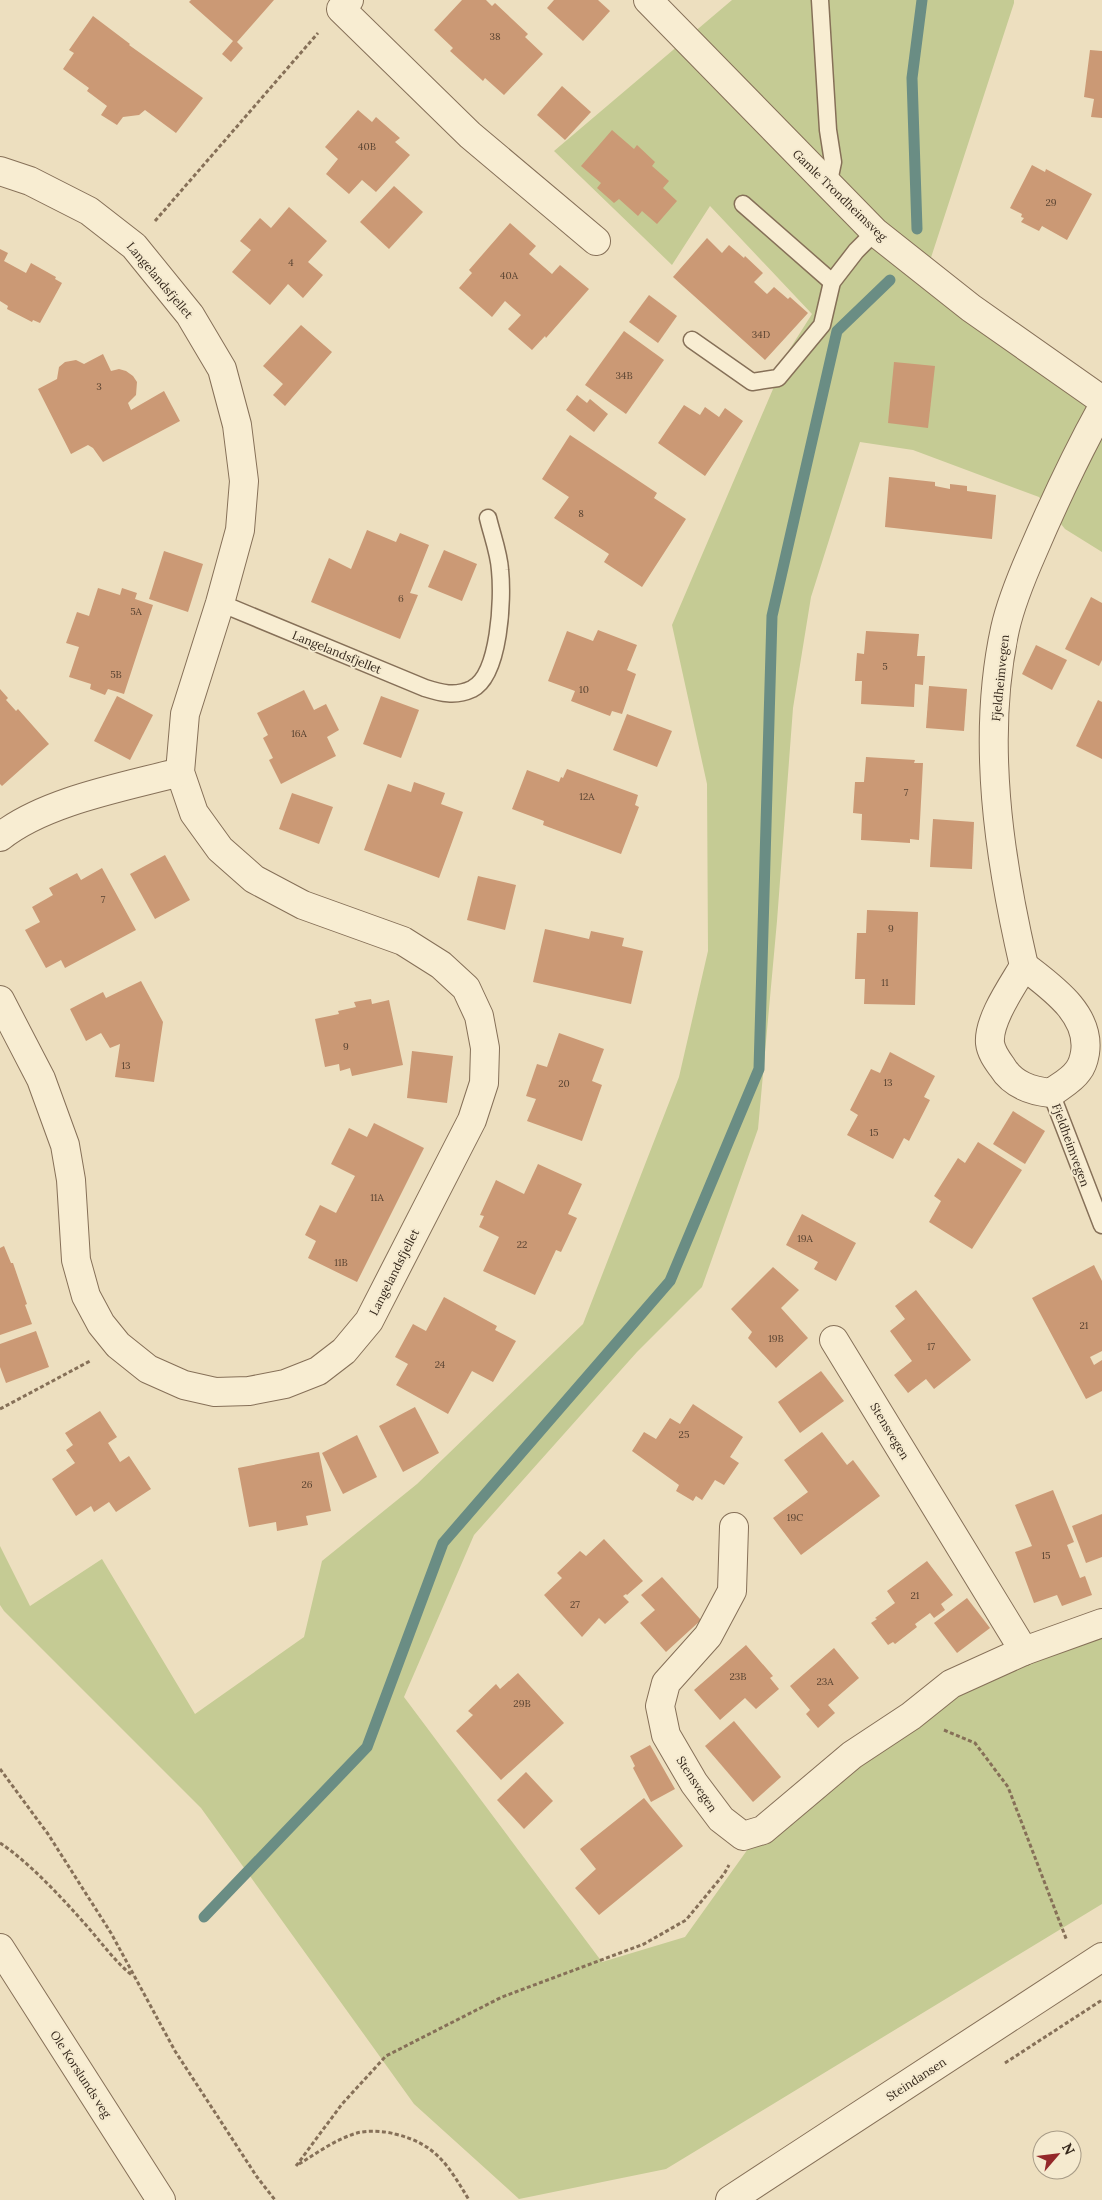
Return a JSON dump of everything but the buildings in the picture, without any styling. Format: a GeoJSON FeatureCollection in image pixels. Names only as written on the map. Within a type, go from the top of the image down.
{"type":"FeatureCollection","features":[{"type":"Feature","properties":{"kind":"street","name":"Gamle Trondheimsveg"},"geometry":{"type":"LineString","coordinates":[[648,0],[875,232],[971,308],[1102,400]]}},
{"type":"Feature","properties":{"kind":"street"},"geometry":{"type":"LineString","coordinates":[[345,5],[470,135],[596,241]]}},
{"type":"Feature","properties":{"kind":"street","name":"Langelandsfjellet"},"geometry":{"type":"LineString","coordinates":[[0,171],[30,181],[89,211],[134,246],[190,315],[222,369],[237,425],[244,481],[240,530],[220,603],[185,714],[180,772],[194,813],[220,850],[254,879],[303,905],[402,941],[442,965],[466,988],[480,1016],[485,1048],[484,1083],[472,1120],[369,1321],[344,1351],[318,1371],[284,1384],[248,1391],[215,1392],[184,1385],[148,1369],[118,1345],[101,1324],[86,1296],[76,1260],[71,1180],[65,1145],[41,1079],[0,1000]]}},
{"type":"Feature","properties":{"kind":"street","name":"Fjeldheimvegen"},"geometry":{"type":"LineString","coordinates":[[1024,966],[1002,1006],[991,1031],[990,1044],[994,1056],[1013,1080],[1023,1087],[1051,1093],[1071,1080],[1094,1048],[1078,1017],[1060,995],[1024,966],[1013,915],[996,785],[994,715],[999,664],[1005,629],[1014,597],[1054,500],[1102,408]]}},
{"type":"Feature","properties":{"kind":"street"},"geometry":{"type":"LineString","coordinates":[[0,837],[10,829],[46,810],[180,772]]}},
{"type":"Feature","properties":{"kind":"street","name":"Stensvegen"},"geometry":{"type":"LineString","coordinates":[[834,1340],[1024,1651]]}},
{"type":"Feature","properties":{"kind":"street","name":"Stensvegen"},"geometry":{"type":"LineString","coordinates":[[734,1527],[732,1591],[708,1636],[666,1683],[660,1706],[666,1735],[694,1783],[721,1820],[743,1836]]}},
{"type":"Feature","properties":{"kind":"street"},"geometry":{"type":"LineString","coordinates":[[743,1836],[763,1830],[852,1756],[911,1716],[951,1684],[1024,1651],[1102,1623]]}},
{"type":"Feature","properties":{"kind":"street","name":"Ole Korslunds veg"},"geometry":{"type":"LineString","coordinates":[[0,1948],[161,2200]]}},
{"type":"Feature","properties":{"kind":"street","name":"Steindansen"},"geometry":{"type":"LineString","coordinates":[[730,2200],[1102,1957]]}},
{"type":"Feature","properties":{"kind":"lane"},"geometry":{"type":"LineString","coordinates":[[820,0],[828,130],[833,162],[828,186]]}},
{"type":"Feature","properties":{"kind":"lane"},"geometry":{"type":"LineString","coordinates":[[743,204],[832,282]]}},
{"type":"Feature","properties":{"kind":"lane"},"geometry":{"type":"LineString","coordinates":[[692,340],[752,382],[778,378],[822,325],[832,282],[856,251],[875,232]]}},
{"type":"Feature","properties":{"kind":"lane","name":"Langelandsfjellet"},"geometry":{"type":"LineString","coordinates":[[220,603],[424,688],[442,694],[456,694],[473,688],[480,682],[490,665],[499,628],[500,569],[488,518]]}},
{"type":"Feature","properties":{"kind":"lane","name":"Fjeldheimvegen"},"geometry":{"type":"LineString","coordinates":[[1051,1093],[1102,1225]]}},
{"type":"Feature","properties":{"kind":"path"},"geometry":{"type":"LineString","coordinates":[[134,246],[306,45],[345,5]]}},
{"type":"Feature","properties":{"kind":"path"},"geometry":{"type":"LineString","coordinates":[[0,1409],[118,1345]]}},
{"type":"Feature","properties":{"kind":"path"},"geometry":{"type":"LineString","coordinates":[[911,1716],[975,1743],[1008,1787],[1079,1972]]}},
{"type":"Feature","properties":{"kind":"path"},"geometry":{"type":"LineString","coordinates":[[0,1769],[53,1842],[111,1933],[175,2051],[257,2176],[275,2200]]}},
{"type":"Feature","properties":{"kind":"path"},"geometry":{"type":"LineString","coordinates":[[469,2200],[454,2174],[436,2152],[415,2139],[386,2132],[358,2133],[339,2140],[296,2166],[342,2104],[386,2056],[502,1997],[644,1944],[686,1920],[724,1874],[743,1836]]}},
{"type":"Feature","properties":{"kind":"path"},"geometry":{"type":"LineString","coordinates":[[0,1843],[43,1881],[86,1925],[120,1966],[135,1978]]}},
{"type":"Feature","properties":{"kind":"green space"},"geometry":{"type":"Polygon","coordinates":[[[732,0],[1014,0],[925,276],[1102,397],[1102,552],[1065,529],[1039,497],[913,450],[860,442],[811,597],[793,708],[777,921],[758,1129],[702,1287],[637,1352],[474,1535],[404,1697],[602,1962],[685,1937],[785,1797],[923,1713],[1102,1616],[1102,1904],[666,2169],[519,2199],[414,2104],[201,1808],[4,1611],[0,1605],[0,1546],[30,1606],[102,1559],[195,1714],[304,1637],[322,1561],[417,1484],[583,1324],[679,1077],[708,951],[707,784],[672,625],[776,382],[772,377],[812,314],[710,206],[672,265],[554,151],[732,0]]]}},
{"type":"Feature","properties":{"kind":"waterway"},"geometry":{"type":"LineString","coordinates":[[917,229],[912,78],[922,0]]}},
{"type":"Feature","properties":{"kind":"waterway"},"geometry":{"type":"LineString","coordinates":[[204,1917],[367,1747],[443,1543],[670,1281],[759,1069],[772,616],[837,331],[890,280]]}}]}
